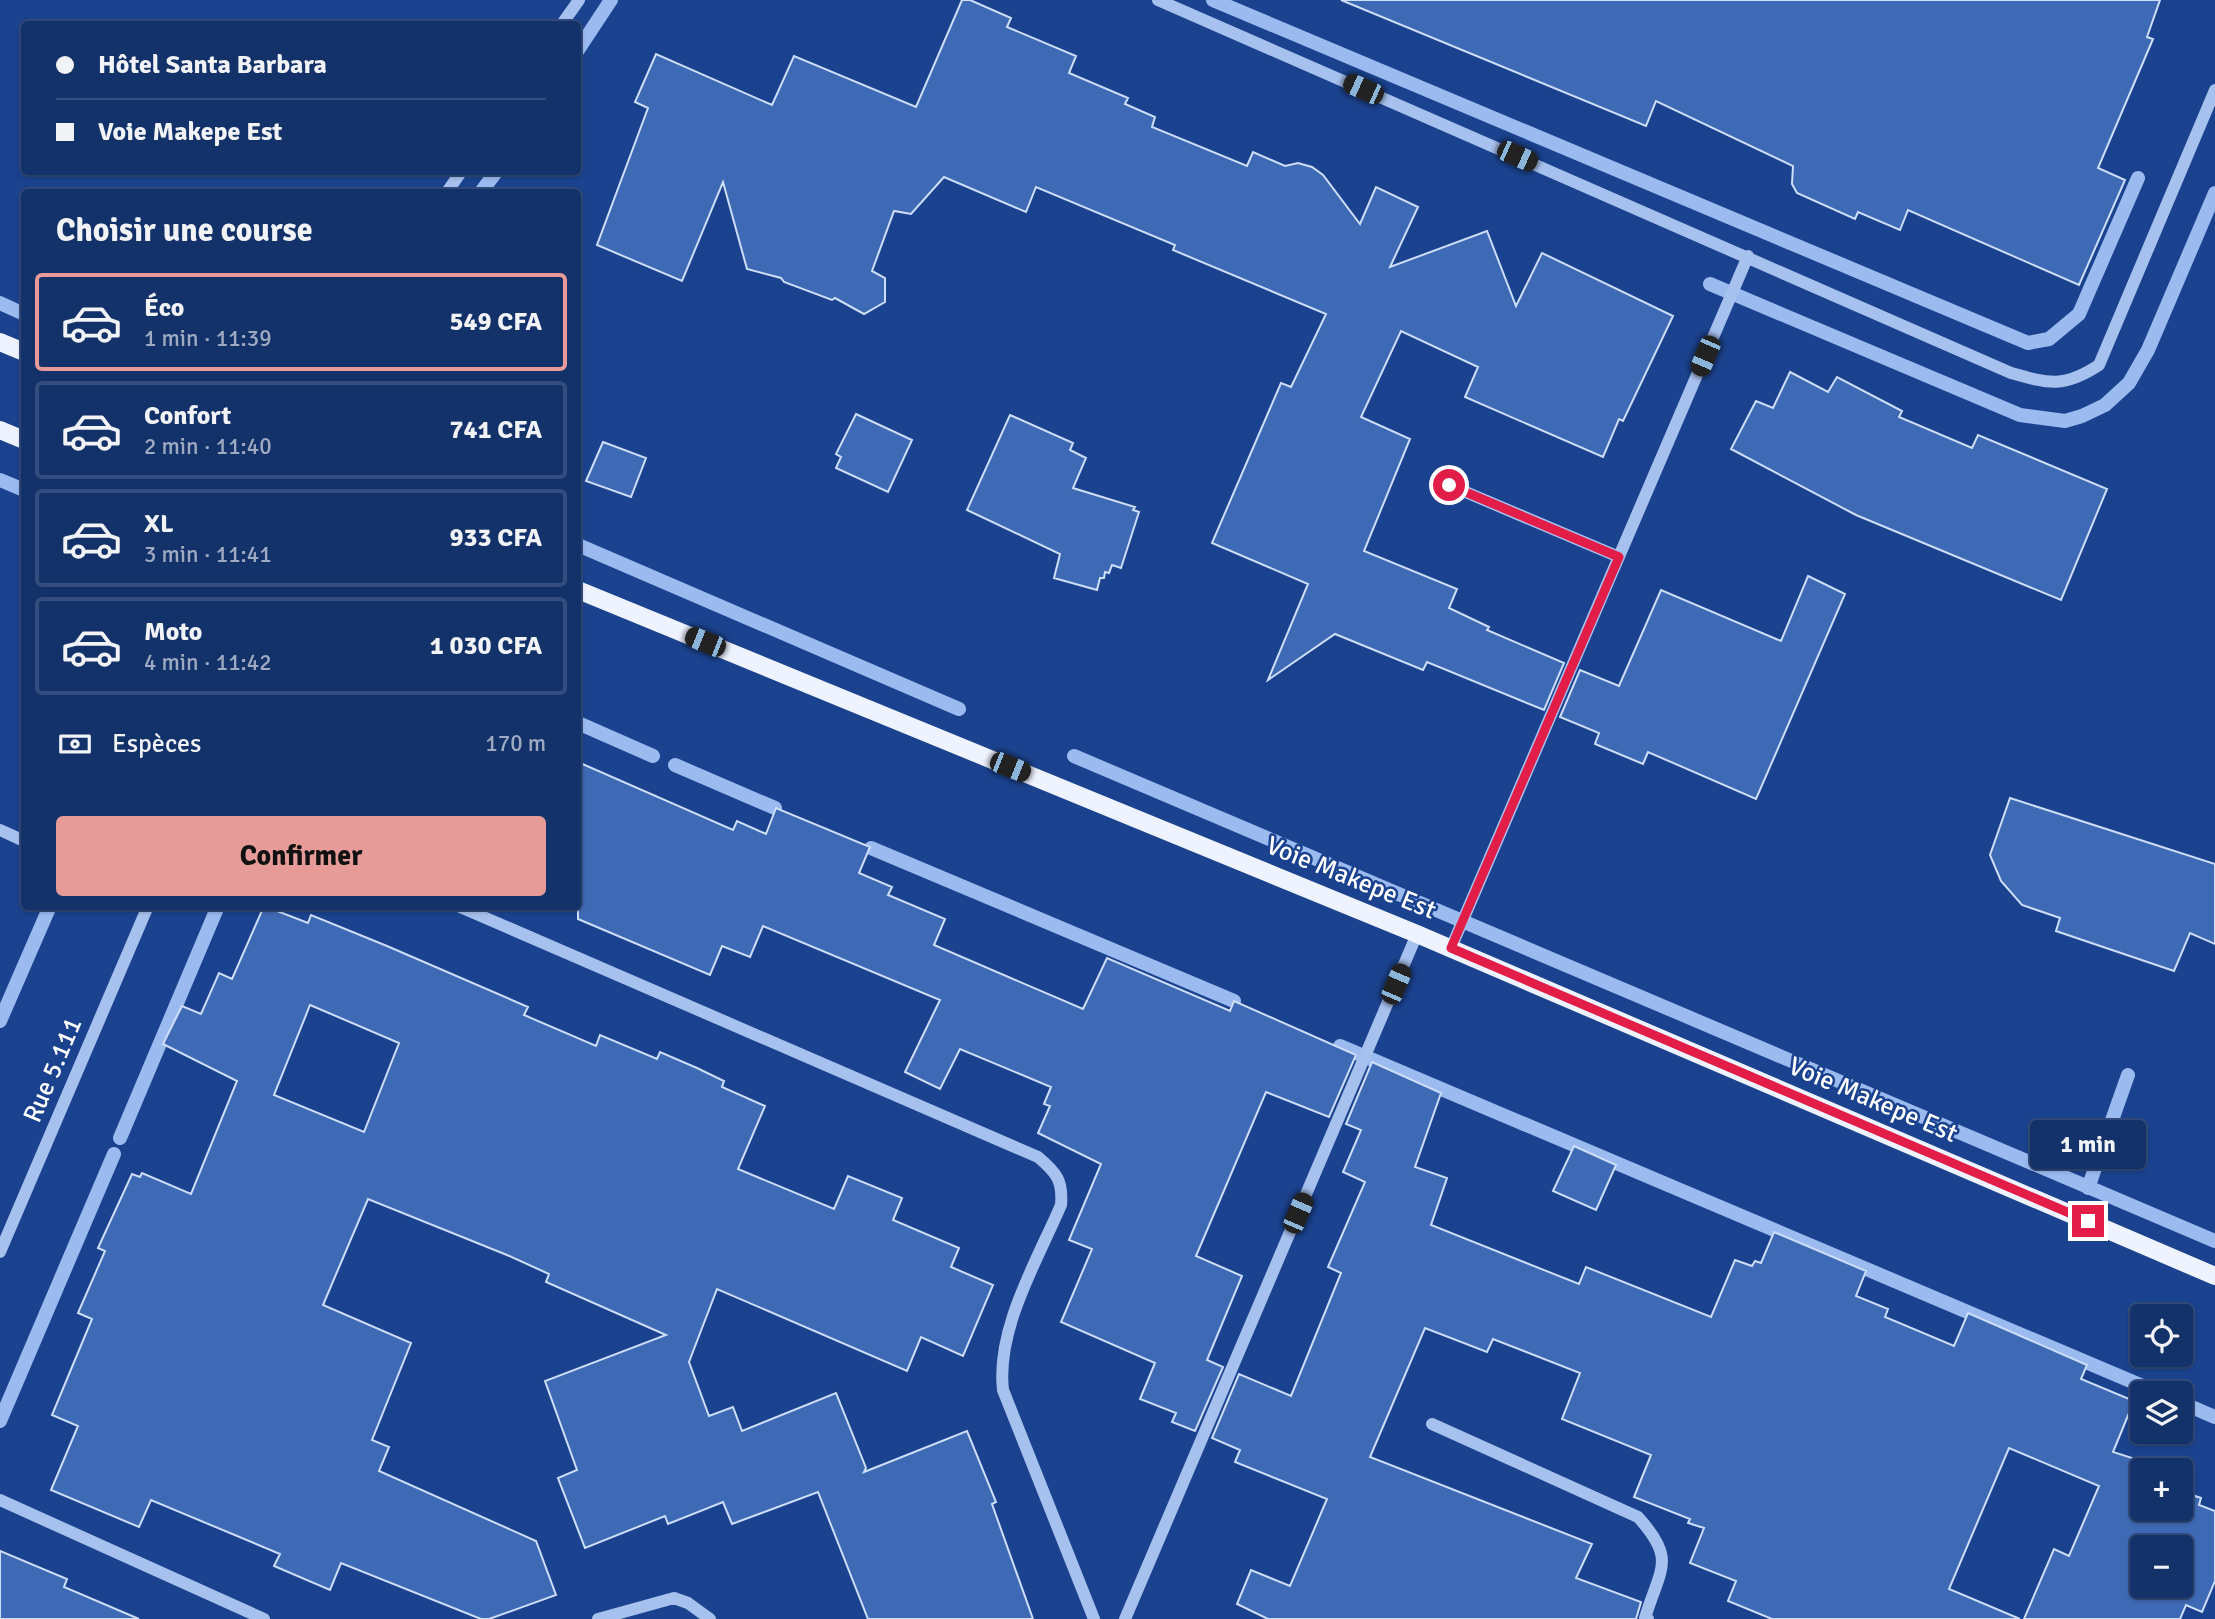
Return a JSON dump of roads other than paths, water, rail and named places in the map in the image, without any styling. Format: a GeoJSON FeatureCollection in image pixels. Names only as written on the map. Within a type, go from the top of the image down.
{"type":"FeatureCollection","features":[{"type":"Feature","properties":{"kind":"main road"},"geometry":{"type":"LineString","coordinates":[[0,342],[21,351]]}},
{"type":"Feature","properties":{"kind":"main road"},"geometry":{"type":"LineString","coordinates":[[0,430],[21,439]]}},
{"type":"Feature","properties":{"kind":"main road","name":"Voie Makepe Est"},"geometry":{"type":"LineString","coordinates":[[581,591],[1451,948],[2215,1276]]}},
{"type":"Feature","properties":{"kind":"street"},"geometry":{"type":"LineString","coordinates":[[564,21],[579,0]]}},
{"type":"Feature","properties":{"kind":"street"},"geometry":{"type":"LineString","coordinates":[[1158,0],[2011,373],[2051,384],[2077,379],[2099,365],[2215,90]]}},
{"type":"Feature","properties":{"kind":"street"},"geometry":{"type":"LineString","coordinates":[[1451,948],[1748,256]]}},
{"type":"Feature","properties":{"kind":"street"},"geometry":{"type":"LineString","coordinates":[[1449,485],[1619,557]]}},
{"type":"Feature","properties":{"kind":"street"},"geometry":{"type":"LineString","coordinates":[[0,830],[21,840]]}},
{"type":"Feature","properties":{"kind":"street","name":"Rue 5.111"},"geometry":{"type":"LineString","coordinates":[[0,1252],[146,910]]}},
{"type":"Feature","properties":{"kind":"street"},"geometry":{"type":"LineString","coordinates":[[467,910],[1038,1157],[1057,1172],[1062,1186],[1061,1205],[1007,1334],[1000,1365],[1003,1390],[1094,1619]]}},
{"type":"Feature","properties":{"kind":"street"},"geometry":{"type":"LineString","coordinates":[[1125,1619],[1417,934]]}},
{"type":"Feature","properties":{"kind":"street"},"geometry":{"type":"LineString","coordinates":[[1432,1424],[1637,1517],[1657,1538],[1664,1563],[1646,1619]]}},
{"type":"Feature","properties":{"kind":"street"},"geometry":{"type":"LineString","coordinates":[[0,1500],[264,1619]]}},
{"type":"Feature","properties":{"kind":"street"},"geometry":{"type":"LineString","coordinates":[[598,1619],[674,1598],[688,1603],[710,1619]]}},
{"type":"Feature","properties":{"kind":"waterway"},"geometry":{"type":"LineString","coordinates":[[581,45],[611,0]]}},
{"type":"Feature","properties":{"kind":"waterway"},"geometry":{"type":"LineString","coordinates":[[1213,0],[2028,343],[2049,339],[2079,314],[2138,178]]}},
{"type":"Feature","properties":{"kind":"waterway"},"geometry":{"type":"LineString","coordinates":[[483,189],[494,175]]}},
{"type":"Feature","properties":{"kind":"waterway"},"geometry":{"type":"LineString","coordinates":[[1710,284],[2020,415],[2065,421],[2105,405],[2129,383],[2148,350],[2215,193]]}},
{"type":"Feature","properties":{"kind":"waterway"},"geometry":{"type":"LineString","coordinates":[[0,303],[21,313]]}},
{"type":"Feature","properties":{"kind":"waterway"},"geometry":{"type":"LineString","coordinates":[[0,480],[21,489]]}},
{"type":"Feature","properties":{"kind":"waterway"},"geometry":{"type":"LineString","coordinates":[[581,546],[959,709]]}},
{"type":"Feature","properties":{"kind":"waterway"},"geometry":{"type":"LineString","coordinates":[[581,724],[653,756]]}},
{"type":"Feature","properties":{"kind":"waterway"},"geometry":{"type":"LineString","coordinates":[[1074,756],[2215,1241]]}},
{"type":"Feature","properties":{"kind":"waterway"},"geometry":{"type":"LineString","coordinates":[[675,765],[775,808]]}},
{"type":"Feature","properties":{"kind":"waterway"},"geometry":{"type":"LineString","coordinates":[[871,848],[1234,1001]]}},
{"type":"Feature","properties":{"kind":"waterway"},"geometry":{"type":"LineString","coordinates":[[0,1021],[48,910]]}},
{"type":"Feature","properties":{"kind":"waterway"},"geometry":{"type":"LineString","coordinates":[[120,1138],[216,910]]}},
{"type":"Feature","properties":{"kind":"waterway"},"geometry":{"type":"LineString","coordinates":[[1340,1046],[2131,1381]]}},
{"type":"Feature","properties":{"kind":"waterway"},"geometry":{"type":"LineString","coordinates":[[2088,1188],[2128,1075]]}},
{"type":"Feature","properties":{"kind":"waterway"},"geometry":{"type":"LineString","coordinates":[[0,1421],[114,1154]]}},
{"type":"Feature","properties":{"kind":"waterway"},"geometry":{"type":"LineString","coordinates":[[2193,1408],[2215,1417]]}}]}
